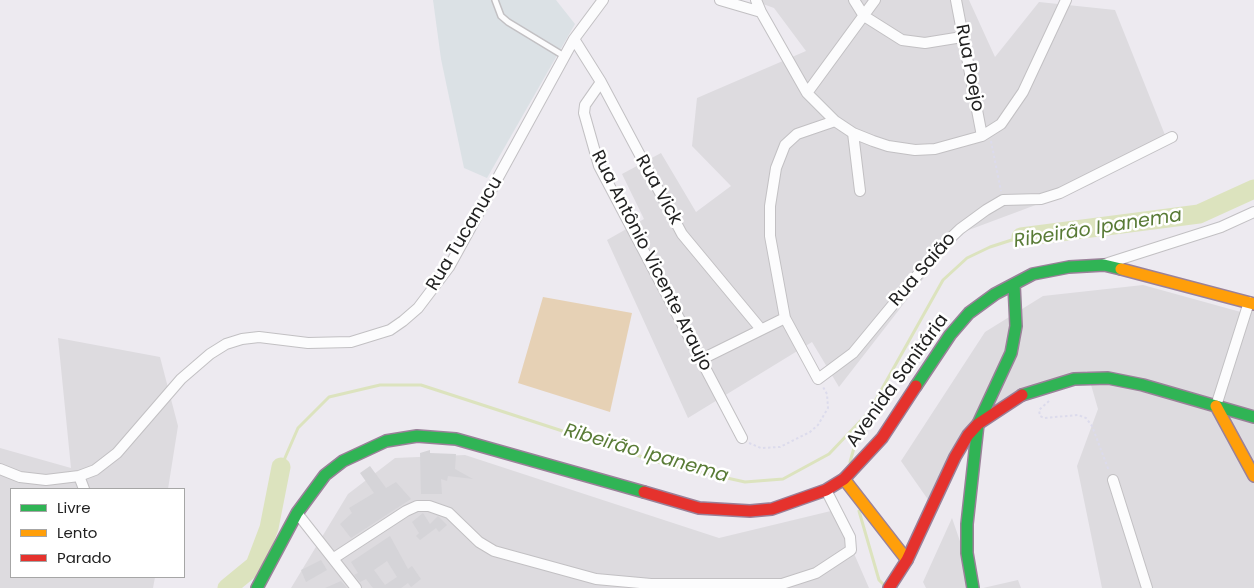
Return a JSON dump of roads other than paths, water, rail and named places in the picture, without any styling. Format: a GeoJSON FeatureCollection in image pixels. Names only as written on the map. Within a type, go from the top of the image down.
{"type":"FeatureCollection","features":[{"type":"Feature","properties":{"kind":"street","name":"Rua Tucanucu"},"geometry":{"type":"LineString","coordinates":[[0,469],[32,480],[79,476],[95,470],[112,458],[181,379],[210,354],[226,344],[242,339],[259,337],[308,343],[351,342],[390,330],[418,308],[462,246],[574,39],[603,0]]}},
{"type":"Feature","properties":{"kind":"street"},"geometry":{"type":"LineString","coordinates":[[720,0],[761,12]]}},
{"type":"Feature","properties":{"kind":"street"},"geometry":{"type":"LineString","coordinates":[[756,0],[807,93],[835,121],[853,133],[888,146],[915,150],[936,148],[986,134],[1005,120],[1019,99],[1066,0]]}},
{"type":"Feature","properties":{"kind":"street"},"geometry":{"type":"LineString","coordinates":[[854,0],[864,16],[891,34],[915,42],[933,42],[962,37]]}},
{"type":"Feature","properties":{"kind":"street"},"geometry":{"type":"LineString","coordinates":[[807,93],[875,0]]}},
{"type":"Feature","properties":{"kind":"street","name":"Rua Poejo"},"geometry":{"type":"LineString","coordinates":[[956,0],[962,37],[986,134]]}},
{"type":"Feature","properties":{"kind":"street","name":"Rua Vick"},"geometry":{"type":"LineString","coordinates":[[574,39],[601,82],[682,234],[760,328]]}},
{"type":"Feature","properties":{"kind":"street","name":"Rua Antônio Vicente Araujo"},"geometry":{"type":"LineString","coordinates":[[601,82],[585,105],[584,113],[596,159],[609,188],[742,438]]}},
{"type":"Feature","properties":{"kind":"street"},"geometry":{"type":"LineString","coordinates":[[700,360],[760,328],[784,318],[769,228],[770,206],[776,168],[782,150],[792,137],[835,121]]}},
{"type":"Feature","properties":{"kind":"street"},"geometry":{"type":"LineString","coordinates":[[853,133],[860,191]]}},
{"type":"Feature","properties":{"kind":"street","name":"Rua Saião"},"geometry":{"type":"LineString","coordinates":[[784,318],[818,379],[841,363],[863,342],[911,281],[949,238],[986,210],[1003,200],[1033,200],[1060,193],[1172,137]]}},
{"type":"Feature","properties":{"kind":"street"},"geometry":{"type":"LineString","coordinates":[[1104,265],[1221,227],[1254,212]]}},
{"type":"Feature","properties":{"kind":"street","name":"Avenida Sanitária"},"geometry":{"type":"LineString","coordinates":[[257,588],[297,513],[325,475],[343,461],[386,441],[418,436],[447,437],[471,442],[707,509],[750,511],[772,509],[826,490],[844,479],[882,438],[950,335],[969,313],[995,294],[1033,274],[1054,269],[1104,265],[1251,303]]}},
{"type":"Feature","properties":{"kind":"street"},"geometry":{"type":"LineString","coordinates":[[891,586],[907,560],[955,457],[978,424],[1011,353],[1016,326],[1014,284]]}},
{"type":"Feature","properties":{"kind":"street"},"geometry":{"type":"LineString","coordinates":[[1251,303],[1216,406],[1254,476]]}},
{"type":"Feature","properties":{"kind":"street"},"geometry":{"type":"LineString","coordinates":[[978,424],[1020,396],[1074,379],[1120,380],[1254,417]]}},
{"type":"Feature","properties":{"kind":"street"},"geometry":{"type":"LineString","coordinates":[[973,588],[967,553],[967,524],[978,424]]}},
{"type":"Feature","properties":{"kind":"street"},"geometry":{"type":"LineString","coordinates":[[79,476],[84,488]]}},
{"type":"Feature","properties":{"kind":"street"},"geometry":{"type":"LineString","coordinates":[[844,479],[907,560]]}},
{"type":"Feature","properties":{"kind":"street"},"geometry":{"type":"LineString","coordinates":[[1112,480],[1147,588]]}},
{"type":"Feature","properties":{"kind":"street"},"geometry":{"type":"LineString","coordinates":[[334,558],[406,512],[417,506],[429,506],[449,513],[479,542],[494,551],[610,582],[782,584],[805,578],[828,566],[848,553],[852,546],[850,538],[826,490]]}},
{"type":"Feature","properties":{"kind":"street"},"geometry":{"type":"LineString","coordinates":[[297,513],[356,588]]}},
{"type":"Feature","properties":{"kind":"lane"},"geometry":{"type":"LineString","coordinates":[[495,0],[501,16],[508,22],[564,57]]}},
{"type":"Feature","properties":{"kind":"waterway","name":"Ribeirão Ipanema"},"geometry":{"type":"LineString","coordinates":[[1021,237],[1199,214],[1254,189]]}},
{"type":"Feature","properties":{"kind":"waterway","name":"Ribeirão Ipanema"},"geometry":{"type":"LineString","coordinates":[[281,467],[298,428],[329,397],[380,385],[421,385],[664,464],[745,482],[783,479],[829,454],[869,412],[943,280],[967,258],[990,247],[1021,237]]}},
{"type":"Feature","properties":{"kind":"waterway"},"geometry":{"type":"LineString","coordinates":[[850,462],[862,420]]}},
{"type":"Feature","properties":{"kind":"waterway","name":"Ribeirão Ipanema"},"geometry":{"type":"LineString","coordinates":[[227,588],[255,565],[269,528],[281,467]]}},
{"type":"Feature","properties":{"kind":"waterway"},"geometry":{"type":"LineString","coordinates":[[859,511],[879,580],[885,586]]}}]}
